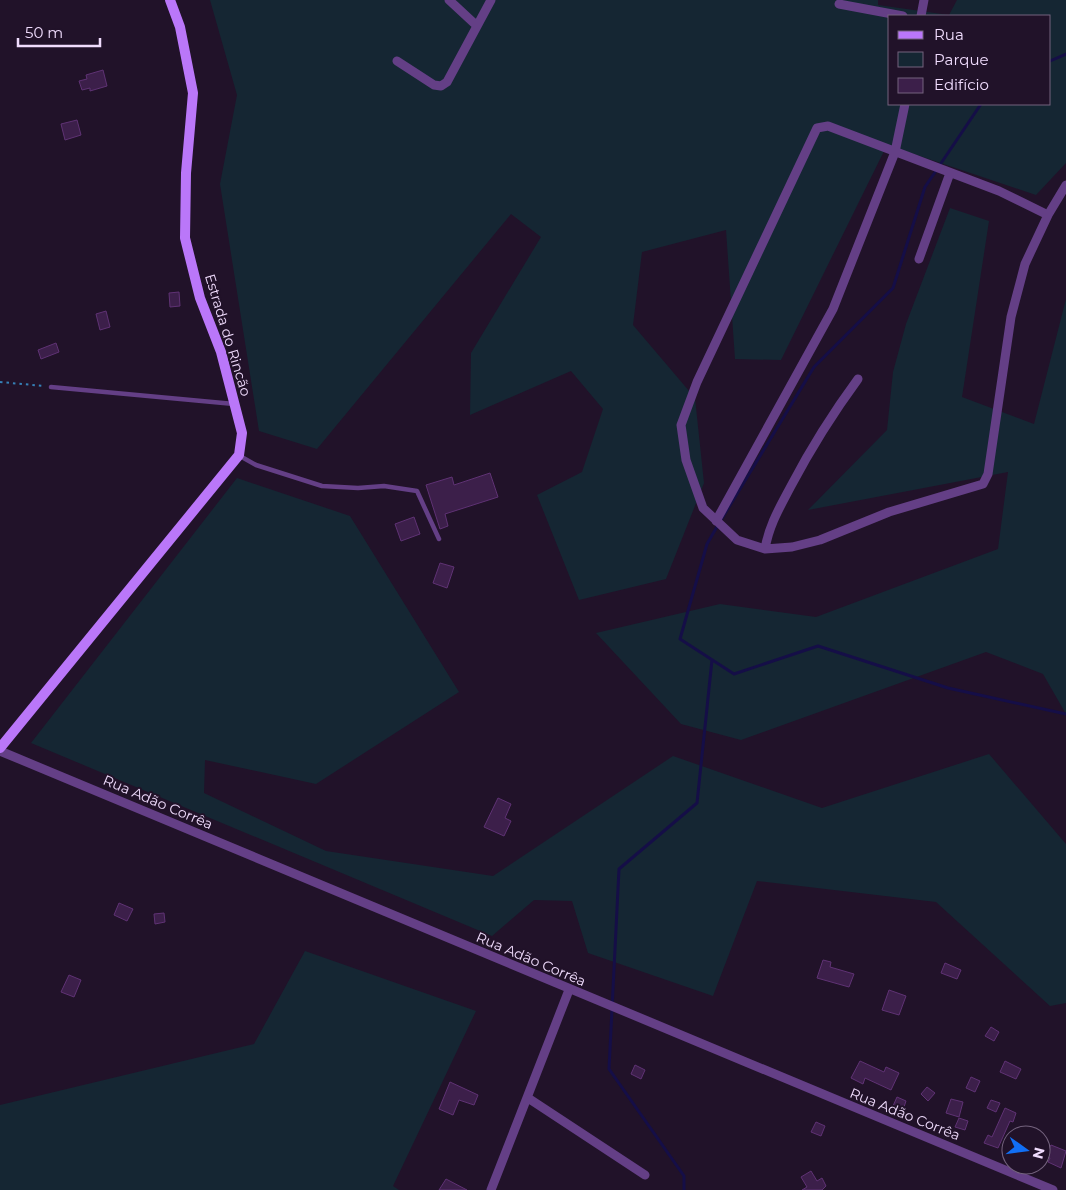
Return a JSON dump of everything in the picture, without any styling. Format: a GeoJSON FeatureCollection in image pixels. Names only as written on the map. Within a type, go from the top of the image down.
{"type":"FeatureCollection","features":[{"type":"Feature","properties":{"kind":"street","name":"Estrada do Rincão"},"geometry":{"type":"LineString","coordinates":[[170,0],[180,27],[193,93],[186,173],[186,238],[200,298],[221,352],[235,404],[242,433],[239,455]]}},
{"type":"Feature","properties":{"kind":"street"},"geometry":{"type":"LineString","coordinates":[[449,0],[476,25]]}},
{"type":"Feature","properties":{"kind":"street"},"geometry":{"type":"LineString","coordinates":[[397,61],[434,86],[441,86],[447,82],[476,25],[492,0]]}},
{"type":"Feature","properties":{"kind":"street"},"geometry":{"type":"LineString","coordinates":[[922,15],[924,0]]}},
{"type":"Feature","properties":{"kind":"street"},"geometry":{"type":"LineString","coordinates":[[839,4],[898,15]]}},
{"type":"Feature","properties":{"kind":"street"},"geometry":{"type":"LineString","coordinates":[[716,521],[833,309],[895,152],[905,105]]}},
{"type":"Feature","properties":{"kind":"street"},"geometry":{"type":"LineString","coordinates":[[1048,215],[999,191],[950,172],[828,126],[818,128],[697,382],[681,425],[686,460],[703,508],[737,540],[765,549],[792,547],[820,540],[889,512],[983,484],[988,474],[1011,317],[1025,264],[1048,215],[1066,184]]}},
{"type":"Feature","properties":{"kind":"street"},"geometry":{"type":"LineString","coordinates":[[919,259],[950,172]]}},
{"type":"Feature","properties":{"kind":"street"},"geometry":{"type":"LineString","coordinates":[[765,549],[768,528],[809,452],[826,422],[858,379]]}},
{"type":"Feature","properties":{"kind":"street"},"geometry":{"type":"LineString","coordinates":[[0,749],[239,455]]}},
{"type":"Feature","properties":{"kind":"street","name":"Rua Adão Corrêa"},"geometry":{"type":"LineString","coordinates":[[0,749],[569,990],[1053,1190]]}},
{"type":"Feature","properties":{"kind":"street"},"geometry":{"type":"LineString","coordinates":[[491,1190],[569,990]]}},
{"type":"Feature","properties":{"kind":"street"},"geometry":{"type":"LineString","coordinates":[[528,1098],[644,1175]]}},
{"type":"Feature","properties":{"kind":"lane"},"geometry":{"type":"LineString","coordinates":[[51,387],[235,404]]}},
{"type":"Feature","properties":{"kind":"lane"},"geometry":{"type":"LineString","coordinates":[[239,455],[256,465],[322,486],[358,488],[384,486],[417,491],[439,539]]}},
{"type":"Feature","properties":{"kind":"path"},"geometry":{"type":"LineString","coordinates":[[0,382],[51,387]]}},
{"type":"Feature","properties":{"kind":"green space"},"geometry":{"type":"Polygon","coordinates":[[[210,0],[878,0],[878,5],[949,15],[957,0],[1066,0],[1066,163],[1036,195],[887,145],[781,360],[735,359],[726,230],[642,252],[633,325],[695,398],[704,483],[666,579],[579,600],[537,495],[582,472],[603,409],[571,371],[470,415],[471,353],[541,237],[511,214],[317,449],[259,431],[220,184],[237,95],[210,0]]]}},
{"type":"Feature","properties":{"kind":"green space"},"geometry":{"type":"Polygon","coordinates":[[[950,208],[989,221],[962,397],[1034,424],[1066,299],[1066,714],[1043,674],[986,652],[741,740],[681,724],[596,633],[720,604],[816,617],[998,549],[1008,472],[808,510],[887,430],[893,372],[906,324],[950,208]]]}},
{"type":"Feature","properties":{"kind":"green space"},"geometry":{"type":"Polygon","coordinates":[[[237,478],[350,516],[459,692],[316,784],[205,760],[204,793],[326,851],[493,876],[673,756],[822,808],[989,754],[1066,844],[1066,1003],[1050,1006],[936,902],[757,881],[713,996],[588,953],[572,901],[534,900],[492,936],[31,743],[237,478]]]}},
{"type":"Feature","properties":{"kind":"green space"},"geometry":{"type":"Polygon","coordinates":[[[305,951],[476,1011],[393,1186],[399,1190],[0,1190],[0,1105],[254,1044],[305,951]]]}},
{"type":"Feature","properties":{"kind":"building"},"geometry":{"type":"Polygon","coordinates":[[[103,70],[107,86],[90,91],[90,88],[82,90],[79,81],[87,79],[86,75],[103,70]]]}},
{"type":"Feature","properties":{"kind":"building"},"geometry":{"type":"Polygon","coordinates":[[[77,120],[81,135],[65,140],[61,124],[77,120]]]}},
{"type":"Feature","properties":{"kind":"building"},"geometry":{"type":"Polygon","coordinates":[[[179,292],[180,306],[170,307],[169,293],[179,292]]]}},
{"type":"Feature","properties":{"kind":"building"},"geometry":{"type":"Polygon","coordinates":[[[106,311],[110,327],[100,330],[96,314],[106,311]]]}},
{"type":"Feature","properties":{"kind":"building"},"geometry":{"type":"Polygon","coordinates":[[[56,343],[59,352],[41,359],[38,350],[56,343]]]}},
{"type":"Feature","properties":{"kind":"building"},"geometry":{"type":"Polygon","coordinates":[[[490,473],[498,497],[445,514],[448,526],[440,529],[426,485],[452,477],[454,485],[490,473]]]}},
{"type":"Feature","properties":{"kind":"building"},"geometry":{"type":"Polygon","coordinates":[[[414,517],[420,534],[401,541],[395,524],[414,517]]]}},
{"type":"Feature","properties":{"kind":"building"},"geometry":{"type":"Polygon","coordinates":[[[440,563],[454,567],[447,588],[433,583],[440,563]]]}},
{"type":"Feature","properties":{"kind":"building"},"geometry":{"type":"Polygon","coordinates":[[[498,798],[511,804],[505,818],[511,821],[504,836],[484,827],[498,798]]]}},
{"type":"Feature","properties":{"kind":"building"},"geometry":{"type":"Polygon","coordinates":[[[119,903],[133,909],[127,921],[114,915],[119,903]]]}},
{"type":"Feature","properties":{"kind":"building"},"geometry":{"type":"Polygon","coordinates":[[[164,913],[165,922],[155,924],[154,914],[164,913]]]}},
{"type":"Feature","properties":{"kind":"building"},"geometry":{"type":"Polygon","coordinates":[[[823,960],[831,962],[830,967],[854,974],[849,987],[817,978],[823,960]]]}},
{"type":"Feature","properties":{"kind":"building"},"geometry":{"type":"Polygon","coordinates":[[[945,963],[961,970],[957,979],[941,973],[945,963]]]}},
{"type":"Feature","properties":{"kind":"building"},"geometry":{"type":"Polygon","coordinates":[[[69,975],[81,980],[74,997],[61,992],[69,975]]]}},
{"type":"Feature","properties":{"kind":"building"},"geometry":{"type":"Polygon","coordinates":[[[889,990],[906,996],[899,1015],[882,1010],[889,990]]]}},
{"type":"Feature","properties":{"kind":"building"},"geometry":{"type":"Polygon","coordinates":[[[991,1027],[999,1032],[994,1041],[985,1036],[991,1027]]]}},
{"type":"Feature","properties":{"kind":"building"},"geometry":{"type":"Polygon","coordinates":[[[860,1061],[884,1072],[886,1067],[899,1073],[891,1090],[865,1078],[863,1084],[851,1078],[860,1061]]]}},
{"type":"Feature","properties":{"kind":"building"},"geometry":{"type":"Polygon","coordinates":[[[1005,1061],[1021,1069],[1016,1079],[1000,1072],[1005,1061]]]}},
{"type":"Feature","properties":{"kind":"building"},"geometry":{"type":"Polygon","coordinates":[[[635,1065],[645,1070],[641,1079],[631,1074],[635,1065]]]}},
{"type":"Feature","properties":{"kind":"building"},"geometry":{"type":"Polygon","coordinates":[[[971,1077],[980,1081],[975,1092],[966,1088],[971,1077]]]}},
{"type":"Feature","properties":{"kind":"building"},"geometry":{"type":"Polygon","coordinates":[[[450,1082],[478,1095],[474,1105],[459,1100],[453,1115],[439,1109],[450,1082]]]}},
{"type":"Feature","properties":{"kind":"building"},"geometry":{"type":"Polygon","coordinates":[[[927,1087],[935,1093],[928,1101],[921,1094],[927,1087]]]}},
{"type":"Feature","properties":{"kind":"building"},"geometry":{"type":"Polygon","coordinates":[[[897,1097],[906,1101],[903,1110],[893,1106],[897,1097]]]}},
{"type":"Feature","properties":{"kind":"building"},"geometry":{"type":"Polygon","coordinates":[[[951,1099],[963,1102],[959,1117],[946,1113],[951,1099]]]}},
{"type":"Feature","properties":{"kind":"building"},"geometry":{"type":"Polygon","coordinates":[[[991,1100],[1000,1103],[996,1112],[987,1108],[991,1100]]]}},
{"type":"Feature","properties":{"kind":"building"},"geometry":{"type":"Polygon","coordinates":[[[1005,1108],[1016,1113],[1013,1122],[1010,1121],[1008,1125],[1001,1125],[1001,1141],[998,1148],[984,1143],[988,1135],[992,1137],[1005,1108]]]}},
{"type":"Feature","properties":{"kind":"building"},"geometry":{"type":"Polygon","coordinates":[[[959,1118],[968,1121],[965,1130],[955,1127],[959,1118]]]}},
{"type":"Feature","properties":{"kind":"building"},"geometry":{"type":"Polygon","coordinates":[[[816,1122],[825,1126],[821,1136],[811,1132],[816,1122]]]}},
{"type":"Feature","properties":{"kind":"building"},"geometry":{"type":"Polygon","coordinates":[[[1051,1145],[1066,1151],[1061,1168],[1051,1163],[1051,1145]]]}},
{"type":"Feature","properties":{"kind":"building"},"geometry":{"type":"Polygon","coordinates":[[[811,1171],[817,1181],[822,1178],[826,1186],[822,1190],[802,1190],[807,1187],[801,1177],[811,1171]]]}},
{"type":"Feature","properties":{"kind":"building"},"geometry":{"type":"Polygon","coordinates":[[[446,1179],[467,1190],[439,1190],[446,1179]]]}},
{"type":"Feature","properties":{"kind":"waterway"},"geometry":{"type":"LineString","coordinates":[[1051,61],[1066,54]]}},
{"type":"Feature","properties":{"kind":"waterway"},"geometry":{"type":"LineString","coordinates":[[721,520],[814,367],[893,288],[925,187],[980,105]]}},
{"type":"Feature","properties":{"kind":"waterway"},"geometry":{"type":"LineString","coordinates":[[718,525],[707,544],[680,639],[734,674],[818,646],[948,688],[1066,714]]}},
{"type":"Feature","properties":{"kind":"waterway"},"geometry":{"type":"LineString","coordinates":[[684,1190],[684,1176],[609,1069],[619,869],[697,803],[712,660]]}}]}
